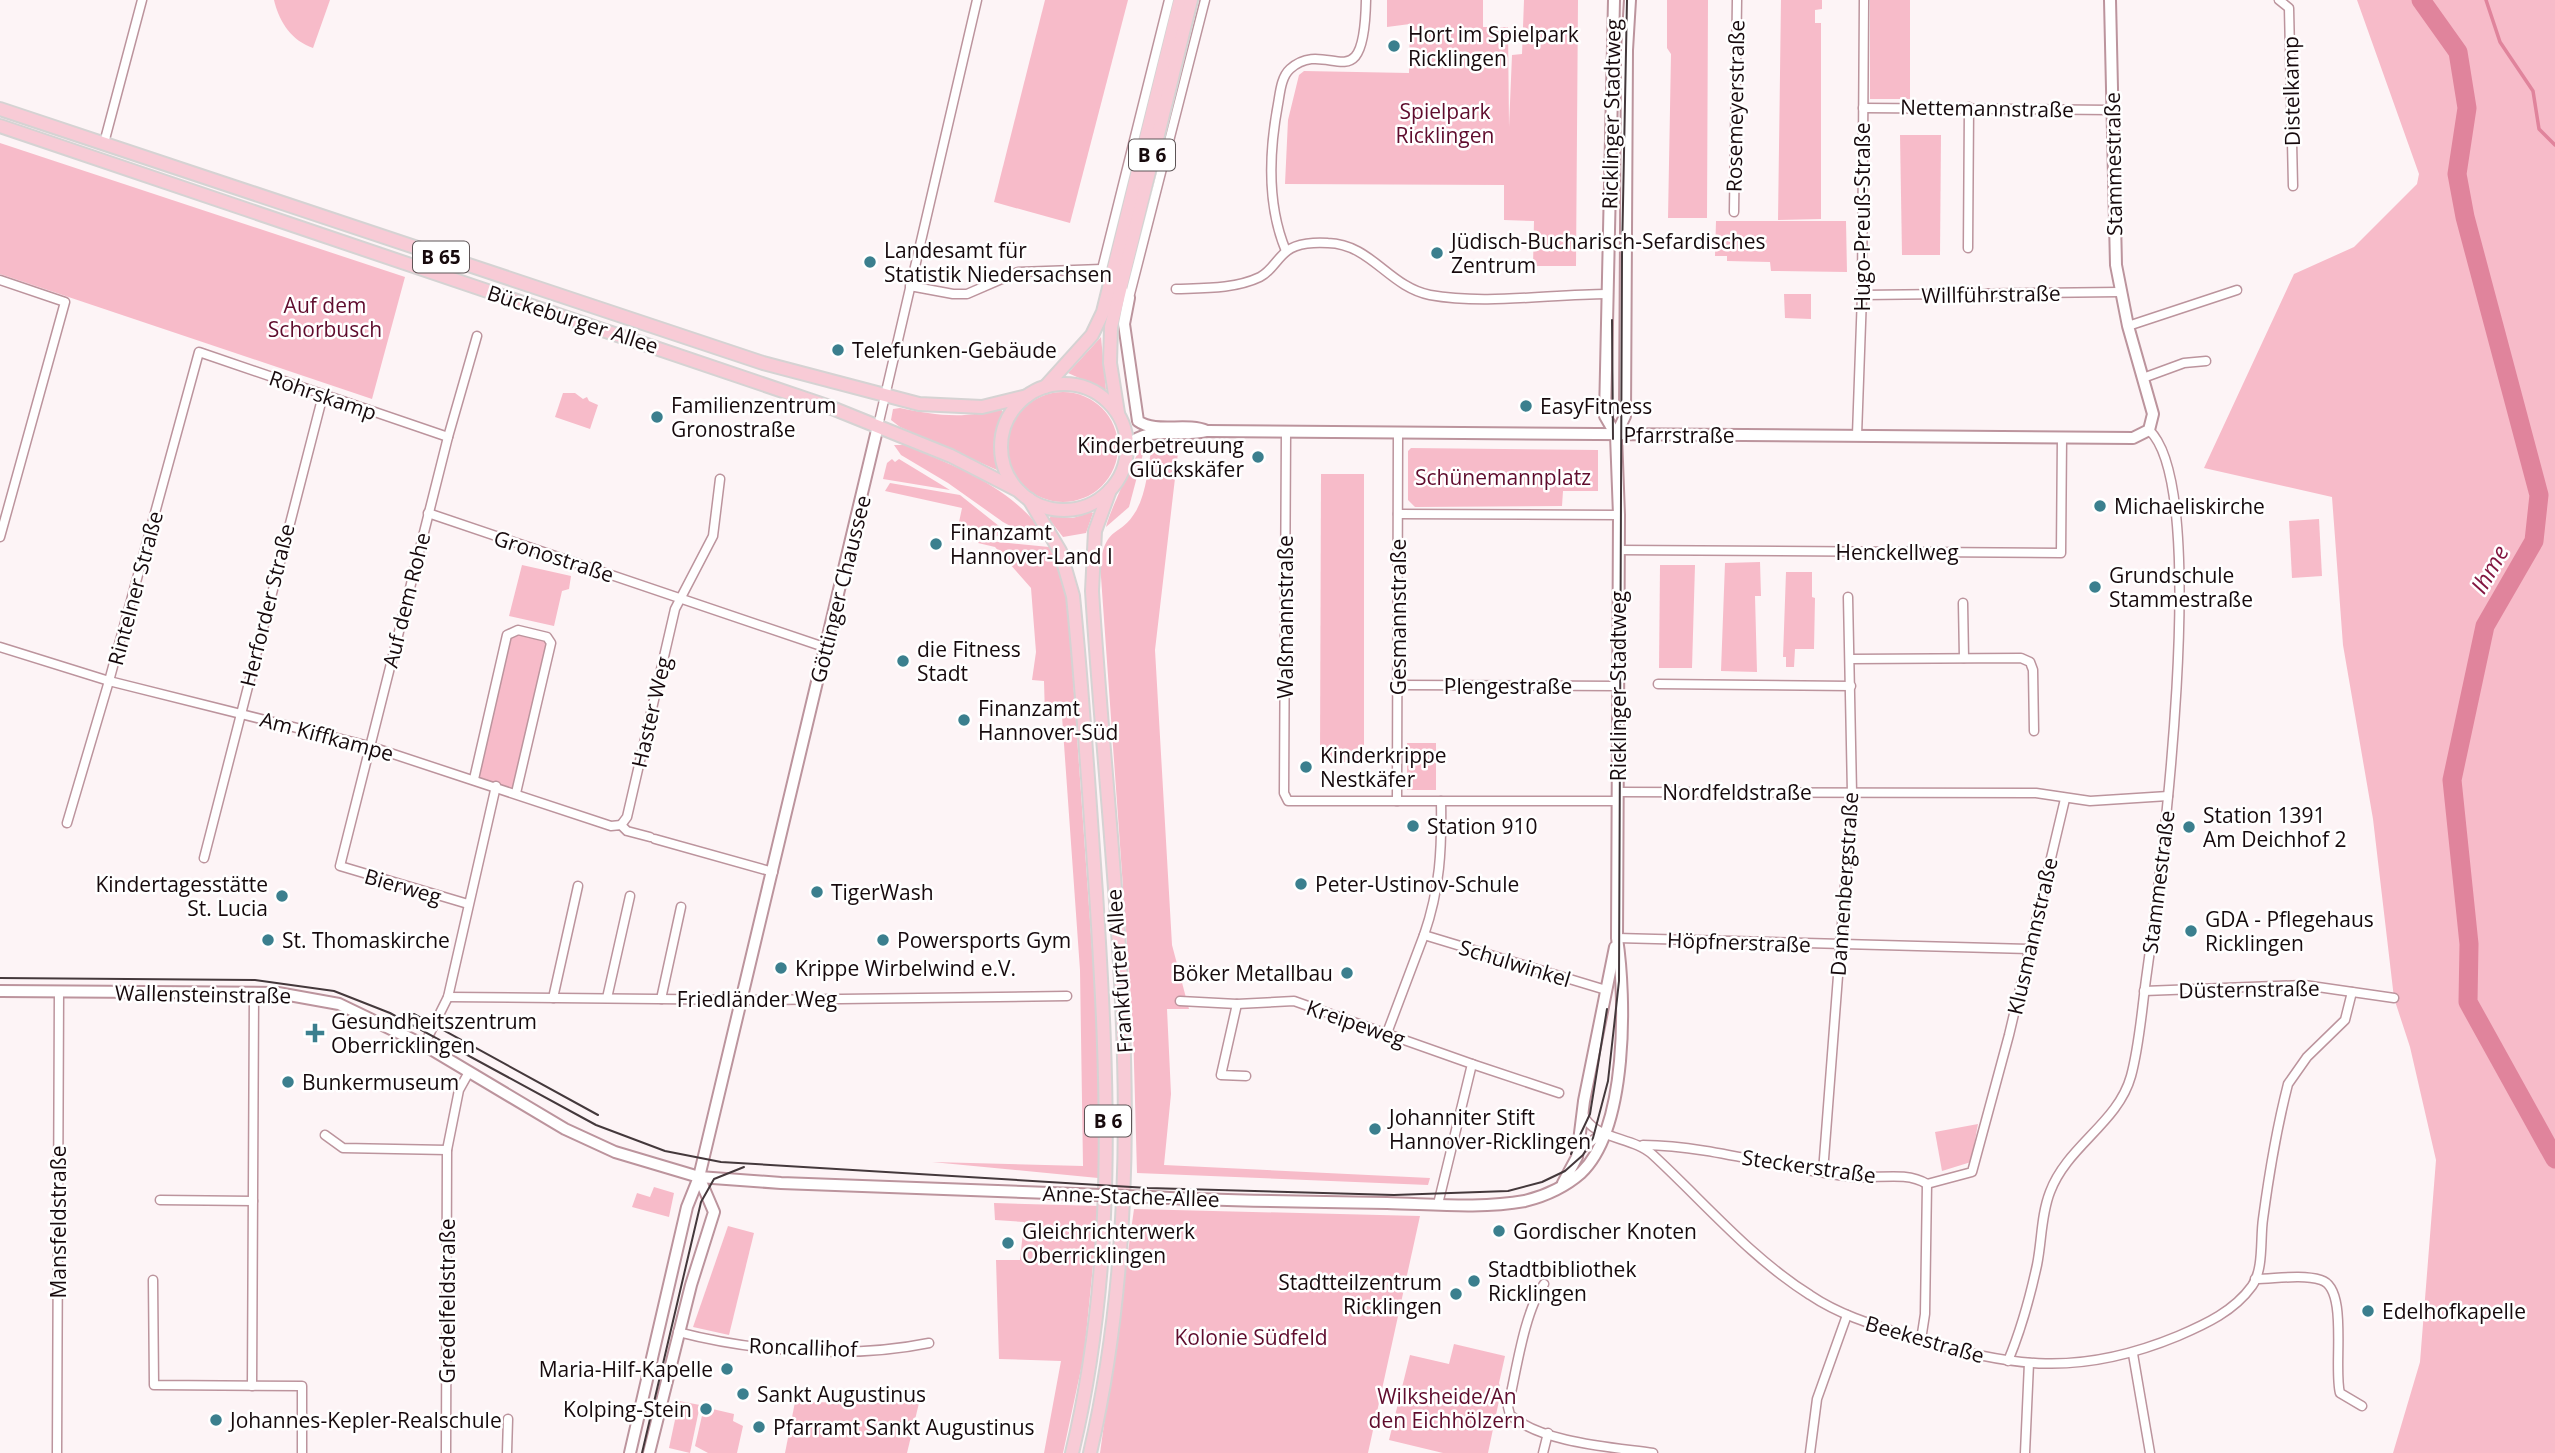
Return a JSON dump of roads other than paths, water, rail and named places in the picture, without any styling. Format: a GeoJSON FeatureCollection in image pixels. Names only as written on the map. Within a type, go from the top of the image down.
{"type":"FeatureCollection","features":[{"type":"Feature","properties":{"kind":"main road","name":"B 6"},"geometry":{"type":"LineString","coordinates":[[1024,495],[1006,471],[1001,448],[1005,424],[1027,396],[1045,387],[1092,335],[1103,313],[1107,273],[1180,0]]}},
{"type":"Feature","properties":{"kind":"main road","name":"B 6"},"geometry":{"type":"LineString","coordinates":[[1110,490],[1123,470],[1127,446],[1111,377],[1110,345],[1191,0]]}},
{"type":"Feature","properties":{"kind":"main road","name":"Bückeburger Allee"},"geometry":{"type":"LineString","coordinates":[[0,109],[763,363],[885,396],[952,408],[982,407],[1027,396]]}},
{"type":"Feature","properties":{"kind":"main road","name":"Bückeburger Allee"},"geometry":{"type":"LineString","coordinates":[[0,126],[623,335],[878,426],[951,456],[1024,495]]}},
{"type":"Feature","properties":{"kind":"main road","name":"B 6"},"geometry":{"type":"LineString","coordinates":[[1045,387],[1075,385],[1091,390],[1118,414]]}},
{"type":"Feature","properties":{"kind":"main road"},"geometry":{"type":"LineString","coordinates":[[1024,495],[1052,508],[1077,508],[1101,498],[1110,490]]}},
{"type":"Feature","properties":{"kind":"main road","name":"Frankfurter Allee"},"geometry":{"type":"LineString","coordinates":[[1090,1453],[1113,1335],[1125,1210],[1124,1029],[1091,591],[1095,531],[1110,490]]}},
{"type":"Feature","properties":{"kind":"main road","name":"Frankfurter Allee"},"geometry":{"type":"LineString","coordinates":[[1024,495],[1060,551],[1073,596],[1106,1063],[1108,1163],[1102,1269],[1094,1332],[1072,1453]]}},
{"type":"Feature","properties":{"kind":"street"},"geometry":{"type":"LineString","coordinates":[[104,143],[142,0]]}},
{"type":"Feature","properties":{"kind":"street","name":"Göttinger Chaussee"},"geometry":{"type":"LineString","coordinates":[[631,1453],[687,1207],[699,1177],[827,648],[977,0]]}},
{"type":"Feature","properties":{"kind":"street"},"geometry":{"type":"LineString","coordinates":[[910,286],[953,294],[967,293],[1018,272],[1107,273],[1169,0]]}},
{"type":"Feature","properties":{"kind":"street"},"geometry":{"type":"LineString","coordinates":[[1124,293],[1205,0]]}},
{"type":"Feature","properties":{"kind":"street"},"geometry":{"type":"LineString","coordinates":[[1286,251],[1275,209],[1271,168],[1281,88],[1286,74],[1302,61],[1339,61],[1351,59],[1359,53],[1365,38],[1366,0]]}},
{"type":"Feature","properties":{"kind":"street","name":"Ricklinger Stadtweg"},"geometry":{"type":"LineString","coordinates":[[1614,0],[1605,416],[1616,435]]}},
{"type":"Feature","properties":{"kind":"street","name":"Ricklinger Stadtweg"},"geometry":{"type":"LineString","coordinates":[[1609,1118],[1624,1021],[1624,986],[1617,938],[1619,515],[1616,435],[1625,416],[1627,50],[1630,0]]}},
{"type":"Feature","properties":{"kind":"street","name":"Rosemeyerstraße"},"geometry":{"type":"LineString","coordinates":[[1734,212],[1737,0]]}},
{"type":"Feature","properties":{"kind":"street","name":"Hugo-Preuß-Straße"},"geometry":{"type":"LineString","coordinates":[[1857,435],[1863,295],[1864,0]]}},
{"type":"Feature","properties":{"kind":"street","name":"Stammestraße"},"geometry":{"type":"LineString","coordinates":[[2008,1361],[2023,1322],[2037,1264],[2049,1193],[2066,1161],[2126,1091],[2133,1066],[2168,796],[2177,681],[2178,534],[2168,465],[2159,438],[2149,429],[2153,414],[2120,292],[2114,238],[2110,0]]}},
{"type":"Feature","properties":{"kind":"street","name":"Distelkamp"},"geometry":{"type":"LineString","coordinates":[[2279,0],[2289,8],[2293,186]]}},
{"type":"Feature","properties":{"kind":"street"},"geometry":{"type":"LineString","coordinates":[[1968,248],[1969,107]]}},
{"type":"Feature","properties":{"kind":"street","name":"Nettemannstraße"},"geometry":{"type":"LineString","coordinates":[[1863,108],[2112,110]]}},
{"type":"Feature","properties":{"kind":"street"},"geometry":{"type":"LineString","coordinates":[[1176,289],[1236,285],[1261,277],[1286,251],[1315,243],[1348,245],[1363,252],[1406,287],[1430,295],[1462,298],[1607,294]]}},
{"type":"Feature","properties":{"kind":"street"},"geometry":{"type":"LineString","coordinates":[[0,280],[65,302],[0,537]]}},
{"type":"Feature","properties":{"kind":"street"},"geometry":{"type":"LineString","coordinates":[[2128,326],[2237,290]]}},
{"type":"Feature","properties":{"kind":"street","name":"Willführstraße"},"geometry":{"type":"LineString","coordinates":[[1863,295],[2120,292]]}},
{"type":"Feature","properties":{"kind":"street","name":"Pfarrstraße"},"geometry":{"type":"LineString","coordinates":[[1124,293],[1124,324],[1138,421],[1147,426],[1195,426],[1207,431]]}},
{"type":"Feature","properties":{"kind":"street","name":"Auf dem Rohe"},"geometry":{"type":"LineString","coordinates":[[340,866],[428,513],[477,336]]}},
{"type":"Feature","properties":{"kind":"street","name":"Rohrskamp"},"geometry":{"type":"LineString","coordinates":[[198,352],[448,437]]}},
{"type":"Feature","properties":{"kind":"street","name":"Rintelner Straße"},"geometry":{"type":"LineString","coordinates":[[67,823],[109,681],[198,352]]}},
{"type":"Feature","properties":{"kind":"street"},"geometry":{"type":"LineString","coordinates":[[2143,378],[2184,362],[2206,362]]}},
{"type":"Feature","properties":{"kind":"street","name":"Herforder Straße"},"geometry":{"type":"LineString","coordinates":[[204,858],[239,713],[323,394]]}},
{"type":"Feature","properties":{"kind":"street","name":"Pfarrstraße"},"geometry":{"type":"LineString","coordinates":[[1127,446],[1148,433],[1207,431],[2133,438],[2149,429]]}},
{"type":"Feature","properties":{"kind":"street","name":"Waßmannstraße"},"geometry":{"type":"LineString","coordinates":[[1286,432],[1284,793],[1288,801]]}},
{"type":"Feature","properties":{"kind":"street","name":"Gesmannstraße"},"geometry":{"type":"LineString","coordinates":[[1397,801],[1398,433]]}},
{"type":"Feature","properties":{"kind":"street","name":"Henckellweg"},"geometry":{"type":"LineString","coordinates":[[1618,550],[2061,553],[2062,437]]}},
{"type":"Feature","properties":{"kind":"street"},"geometry":{"type":"LineString","coordinates":[[681,597],[713,536],[720,479]]}},
{"type":"Feature","properties":{"kind":"street","name":"Gronostraße"},"geometry":{"type":"LineString","coordinates":[[428,513],[827,648]]}},
{"type":"Feature","properties":{"kind":"street"},"geometry":{"type":"LineString","coordinates":[[1398,514],[1619,515]]}},
{"type":"Feature","properties":{"kind":"street","name":"Haster Weg"},"geometry":{"type":"LineString","coordinates":[[621,825],[627,817],[675,609],[681,597]]}},
{"type":"Feature","properties":{"kind":"street","name":"Dannenbergstraße"},"geometry":{"type":"LineString","coordinates":[[1823,1172],[1852,793],[1851,687],[1847,651],[1848,597]]}},
{"type":"Feature","properties":{"kind":"street"},"geometry":{"type":"LineString","coordinates":[[1963,603],[1964,658]]}},
{"type":"Feature","properties":{"kind":"street"},"geometry":{"type":"LineString","coordinates":[[474,779],[507,635],[518,630],[547,637],[551,643],[516,793]]}},
{"type":"Feature","properties":{"kind":"street","name":"Am Kiffkampe"},"geometry":{"type":"LineString","coordinates":[[0,647],[109,681],[369,746],[611,826],[621,825],[627,831],[773,872]]}},
{"type":"Feature","properties":{"kind":"street"},"geometry":{"type":"LineString","coordinates":[[1850,659],[2021,658],[2030,662],[2033,670],[2034,731]]}},
{"type":"Feature","properties":{"kind":"street"},"geometry":{"type":"LineString","coordinates":[[1658,684],[1851,687]]}},
{"type":"Feature","properties":{"kind":"street","name":"Plengestraße"},"geometry":{"type":"LineString","coordinates":[[1398,685],[1618,686]]}},
{"type":"Feature","properties":{"kind":"street"},"geometry":{"type":"LineString","coordinates":[[424,1045],[447,997],[496,786]]}},
{"type":"Feature","properties":{"kind":"street","name":"Nordfeldstraße"},"geometry":{"type":"LineString","coordinates":[[1288,801],[1441,801],[1852,793],[2036,793],[2065,799]]}},
{"type":"Feature","properties":{"kind":"street"},"geometry":{"type":"LineString","coordinates":[[2065,799],[2090,801],[2168,796]]}},
{"type":"Feature","properties":{"kind":"street","name":"Klusmannstraße"},"geometry":{"type":"LineString","coordinates":[[1972,1172],[2065,799]]}},
{"type":"Feature","properties":{"kind":"street"},"geometry":{"type":"LineString","coordinates":[[1387,1033],[1437,898],[1441,801]]}},
{"type":"Feature","properties":{"kind":"street","name":"Bierweg"},"geometry":{"type":"LineString","coordinates":[[340,866],[468,904]]}},
{"type":"Feature","properties":{"kind":"street"},"geometry":{"type":"LineString","coordinates":[[553,998],[578,886]]}},
{"type":"Feature","properties":{"kind":"street"},"geometry":{"type":"LineString","coordinates":[[607,998],[629,896]]}},
{"type":"Feature","properties":{"kind":"street"},"geometry":{"type":"LineString","coordinates":[[661,999],[681,907]]}},
{"type":"Feature","properties":{"kind":"street","name":"Schulwinkel"},"geometry":{"type":"LineString","coordinates":[[1424,935],[1606,990]]}},
{"type":"Feature","properties":{"kind":"street","name":"Ricklinger Stadtweg"},"geometry":{"type":"LineString","coordinates":[[1583,1113],[1617,938]]}},
{"type":"Feature","properties":{"kind":"street","name":"Höpfnerstraße"},"geometry":{"type":"LineString","coordinates":[[1617,938],[2029,949]]}},
{"type":"Feature","properties":{"kind":"street","name":"Düsternstraße"},"geometry":{"type":"LineString","coordinates":[[2144,991],[2304,985],[2394,998]]}},
{"type":"Feature","properties":{"kind":"street","name":"Wallensteinstraße"},"geometry":{"type":"LineString","coordinates":[[0,991],[254,993],[298,995],[339,1004],[424,1045],[565,1129],[615,1152],[699,1177]]}},
{"type":"Feature","properties":{"kind":"street","name":"Mansfeldstraße"},"geometry":{"type":"LineString","coordinates":[[57,1453],[59,991]]}},
{"type":"Feature","properties":{"kind":"street"},"geometry":{"type":"LineString","coordinates":[[2352,992],[2345,1020],[2308,1057],[2288,1084],[2262,1220],[2255,1279],[2311,1278],[2331,1286],[2335,1293],[2338,1315],[2340,1394],[2362,1406]]}},
{"type":"Feature","properties":{"kind":"street"},"geometry":{"type":"LineString","coordinates":[[252,1386],[254,993]]}},
{"type":"Feature","properties":{"kind":"street","name":"Friedländer Weg"},"geometry":{"type":"LineString","coordinates":[[447,997],[741,999],[1067,996]]}},
{"type":"Feature","properties":{"kind":"street","name":"Kreipeweg"},"geometry":{"type":"LineString","coordinates":[[1180,1001],[1237,1004],[1294,1001],[1559,1093]]}},
{"type":"Feature","properties":{"kind":"street"},"geometry":{"type":"LineString","coordinates":[[1237,1004],[1221,1074],[1246,1076]]}},
{"type":"Feature","properties":{"kind":"street"},"geometry":{"type":"LineString","coordinates":[[1438,1204],[1472,1064]]}},
{"type":"Feature","properties":{"kind":"street","name":"Gredelfeldstraße"},"geometry":{"type":"LineString","coordinates":[[446,1453],[447,1150],[459,1090],[469,1072]]}},
{"type":"Feature","properties":{"kind":"street","name":"Anne-Stache-Allee"},"geometry":{"type":"LineString","coordinates":[[1560,1188],[1577,1153],[1583,1113]]}},
{"type":"Feature","properties":{"kind":"street","name":"Beekestraße"},"geometry":{"type":"LineString","coordinates":[[1583,1113],[1587,1124],[1643,1145],[1773,1269],[1811,1296],[1847,1315],[1970,1355],[2029,1363],[2086,1364],[2133,1354],[2220,1316],[2242,1296],[2255,1279]]}},
{"type":"Feature","properties":{"kind":"street","name":"Anne-Stache-Allee"},"geometry":{"type":"LineString","coordinates":[[699,1177],[1149,1197],[1506,1204],[1545,1196],[1582,1171],[1609,1118]]}},
{"type":"Feature","properties":{"kind":"street","name":"Anne-Stache-Allee"},"geometry":{"type":"LineString","coordinates":[[1577,1153],[1603,1132]]}},
{"type":"Feature","properties":{"kind":"street"},"geometry":{"type":"LineString","coordinates":[[326,1135],[343,1148],[447,1150]]}},
{"type":"Feature","properties":{"kind":"street","name":"Steckerstraße"},"geometry":{"type":"LineString","coordinates":[[1643,1145],[1684,1146],[1854,1177],[1916,1178],[1927,1184],[1972,1172]]}},
{"type":"Feature","properties":{"kind":"street"},"geometry":{"type":"LineString","coordinates":[[649,1453],[678,1332],[714,1212],[699,1177]]}},
{"type":"Feature","properties":{"kind":"street"},"geometry":{"type":"LineString","coordinates":[[1921,1340],[1925,1314],[1927,1184]]}},
{"type":"Feature","properties":{"kind":"street"},"geometry":{"type":"LineString","coordinates":[[160,1200],[253,1201]]}},
{"type":"Feature","properties":{"kind":"street"},"geometry":{"type":"LineString","coordinates":[[153,1280],[154,1385],[302,1386],[302,1453]]}},
{"type":"Feature","properties":{"kind":"street"},"geometry":{"type":"LineString","coordinates":[[1544,1284],[1537,1294],[1508,1407],[1510,1415],[1518,1422],[1548,1433],[1653,1453]]}},
{"type":"Feature","properties":{"kind":"street"},"geometry":{"type":"LineString","coordinates":[[1810,1453],[1817,1399],[1847,1315]]}},
{"type":"Feature","properties":{"kind":"street","name":"Roncallihof"},"geometry":{"type":"LineString","coordinates":[[678,1332],[729,1344],[793,1350],[902,1349],[929,1343]]}},
{"type":"Feature","properties":{"kind":"street"},"geometry":{"type":"LineString","coordinates":[[2133,1354],[2150,1453]]}},
{"type":"Feature","properties":{"kind":"street"},"geometry":{"type":"LineString","coordinates":[[2025,1453],[2029,1363]]}},
{"type":"Feature","properties":{"kind":"street"},"geometry":{"type":"LineString","coordinates":[[508,1419],[508,1453]]}},
{"type":"Feature","properties":{"kind":"street"},"geometry":{"type":"LineString","coordinates":[[1543,1453],[1548,1433]]}},
{"type":"Feature","properties":{"kind":"waterway","name":"Ihme"},"geometry":{"type":"LineString","coordinates":[[2421,0],[2458,52],[2467,108],[2457,174],[2465,217],[2539,495],[2534,541],[2485,626],[2452,780],[2469,944],[2468,1002],[2555,1159]]}},
{"type":"Feature","properties":{"kind":"waterway"},"geometry":{"type":"LineString","coordinates":[[2486,0],[2500,42],[2533,91],[2539,129],[2555,145]]}},
{"type":"Feature","properties":{"kind":"tram line"},"geometry":{"type":"LineString","coordinates":[[0,978],[255,980],[334,991],[390,1013],[596,1125],[665,1151],[721,1162],[1148,1188],[1394,1195],[1508,1191],[1542,1182],[1565,1171],[1583,1155],[1593,1138],[1608,1081],[1619,981],[1622,255],[1627,0]]}},
{"type":"Feature","properties":{"kind":"tram line"},"geometry":{"type":"LineString","coordinates":[[1612,320],[1613,439]]}},
{"type":"Feature","properties":{"kind":"tram line"},"geometry":{"type":"LineString","coordinates":[[1571,1154],[1590,1114],[1607,1009]]}},
{"type":"Feature","properties":{"kind":"tram line"},"geometry":{"type":"LineString","coordinates":[[414,1014],[598,1115]]}},
{"type":"Feature","properties":{"kind":"tram line"},"geometry":{"type":"LineString","coordinates":[[642,1453],[701,1202],[714,1179],[744,1167]]}},
{"type":"Feature","properties":{"kind":"place","name":"Hort im Spielpark Ricklingen"},"geometry":{"type":"Point","coordinates":[1394,46]}},
{"type":"Feature","properties":{"kind":"place","name":"Jüdisch-Bucharisch-Sefardisches Zentrum"},"geometry":{"type":"Point","coordinates":[1437,253]}},
{"type":"Feature","properties":{"kind":"place","name":"Landesamt für Statistik Niedersachsen"},"geometry":{"type":"Point","coordinates":[870,262]}},
{"type":"Feature","properties":{"kind":"place","name":"Telefunken-Gebäude"},"geometry":{"type":"Point","coordinates":[838,350]}},
{"type":"Feature","properties":{"kind":"place","name":"EasyFitness"},"geometry":{"type":"Point","coordinates":[1526,406]}},
{"type":"Feature","properties":{"kind":"place","name":"Familienzentrum Gronostraße"},"geometry":{"type":"Point","coordinates":[657,417]}},
{"type":"Feature","properties":{"kind":"place","name":"Kinderbetreuung Glückskäfer"},"geometry":{"type":"Point","coordinates":[1258,457]}},
{"type":"Feature","properties":{"kind":"place","name":"Michaeliskirche"},"geometry":{"type":"Point","coordinates":[2100,506]}},
{"type":"Feature","properties":{"kind":"place","name":"Finanzamt Hannover-Land I"},"geometry":{"type":"Point","coordinates":[936,544]}},
{"type":"Feature","properties":{"kind":"place","name":"Grundschule Stammestraße"},"geometry":{"type":"Point","coordinates":[2095,587]}},
{"type":"Feature","properties":{"kind":"place","name":"die Fitness Stadt"},"geometry":{"type":"Point","coordinates":[903,661]}},
{"type":"Feature","properties":{"kind":"place","name":"Finanzamt Hannover-Süd"},"geometry":{"type":"Point","coordinates":[964,720]}},
{"type":"Feature","properties":{"kind":"place","name":"Kinderkrippe Nestkäfer"},"geometry":{"type":"Point","coordinates":[1306,767]}},
{"type":"Feature","properties":{"kind":"place","name":"Station 910"},"geometry":{"type":"Point","coordinates":[1413,826]}},
{"type":"Feature","properties":{"kind":"place","name":"Station 1391 Am Deichhof 2"},"geometry":{"type":"Point","coordinates":[2189,827]}},
{"type":"Feature","properties":{"kind":"place","name":"Peter-Ustinov-Schule"},"geometry":{"type":"Point","coordinates":[1301,884]}},
{"type":"Feature","properties":{"kind":"place","name":"TigerWash"},"geometry":{"type":"Point","coordinates":[817,892]}},
{"type":"Feature","properties":{"kind":"place","name":"Kindertagesstätte St. Lucia"},"geometry":{"type":"Point","coordinates":[282,896]}},
{"type":"Feature","properties":{"kind":"place","name":"GDA - Pflegehaus Ricklingen"},"geometry":{"type":"Point","coordinates":[2191,931]}},
{"type":"Feature","properties":{"kind":"place","name":"St. Thomaskirche"},"geometry":{"type":"Point","coordinates":[268,940]}},
{"type":"Feature","properties":{"kind":"place","name":"Powersports Gym"},"geometry":{"type":"Point","coordinates":[883,940]}},
{"type":"Feature","properties":{"kind":"place","name":"Krippe Wirbelwind e.V."},"geometry":{"type":"Point","coordinates":[781,968]}},
{"type":"Feature","properties":{"kind":"place","name":"Böker Metallbau"},"geometry":{"type":"Point","coordinates":[1347,973]}},
{"type":"Feature","properties":{"kind":"place","name":"Gesundheitszentrum Oberricklingen"},"geometry":{"type":"Point","coordinates":[315,1033]}},
{"type":"Feature","properties":{"kind":"place","name":"Bunkermuseum"},"geometry":{"type":"Point","coordinates":[288,1082]}},
{"type":"Feature","properties":{"kind":"place","name":"Johanniter Stift Hannover-Ricklingen"},"geometry":{"type":"Point","coordinates":[1375,1129]}},
{"type":"Feature","properties":{"kind":"place","name":"Gordischer Knoten"},"geometry":{"type":"Point","coordinates":[1499,1231]}},
{"type":"Feature","properties":{"kind":"place","name":"Gleichrichterwerk Oberricklingen"},"geometry":{"type":"Point","coordinates":[1008,1243]}},
{"type":"Feature","properties":{"kind":"place","name":"Stadtbibliothek Ricklingen"},"geometry":{"type":"Point","coordinates":[1474,1281]}},
{"type":"Feature","properties":{"kind":"place","name":"Stadtteilzentrum Ricklingen"},"geometry":{"type":"Point","coordinates":[1456,1294]}},
{"type":"Feature","properties":{"kind":"place","name":"Edelhofkapelle"},"geometry":{"type":"Point","coordinates":[2368,1311]}},
{"type":"Feature","properties":{"kind":"place","name":"Maria-Hilf-Kapelle"},"geometry":{"type":"Point","coordinates":[727,1369]}},
{"type":"Feature","properties":{"kind":"place","name":"Sankt Augustinus"},"geometry":{"type":"Point","coordinates":[743,1394]}},
{"type":"Feature","properties":{"kind":"place","name":"Kolping-Stein"},"geometry":{"type":"Point","coordinates":[706,1409]}},
{"type":"Feature","properties":{"kind":"place","name":"Johannes-Kepler-Realschule"},"geometry":{"type":"Point","coordinates":[216,1420]}},
{"type":"Feature","properties":{"kind":"place","name":"Pfarramt Sankt Augustinus"},"geometry":{"type":"Point","coordinates":[759,1427]}},
{"type":"Feature","properties":{"kind":"park label","name":"Spielpark Ricklingen"},"geometry":{"type":"Point","coordinates":[1445,123]}},
{"type":"Feature","properties":{"kind":"park label","name":"Auf dem Schorbusch"},"geometry":{"type":"Point","coordinates":[325,317]}},
{"type":"Feature","properties":{"kind":"park label","name":"Schünemannplatz"},"geometry":{"type":"Point","coordinates":[1503,477]}},
{"type":"Feature","properties":{"kind":"park label","name":"Kolonie Südfeld"},"geometry":{"type":"Point","coordinates":[1251,1337]}},
{"type":"Feature","properties":{"kind":"park label","name":"Wilksheide/An den Eichhölzern"},"geometry":{"type":"Point","coordinates":[1447,1408]}}]}
